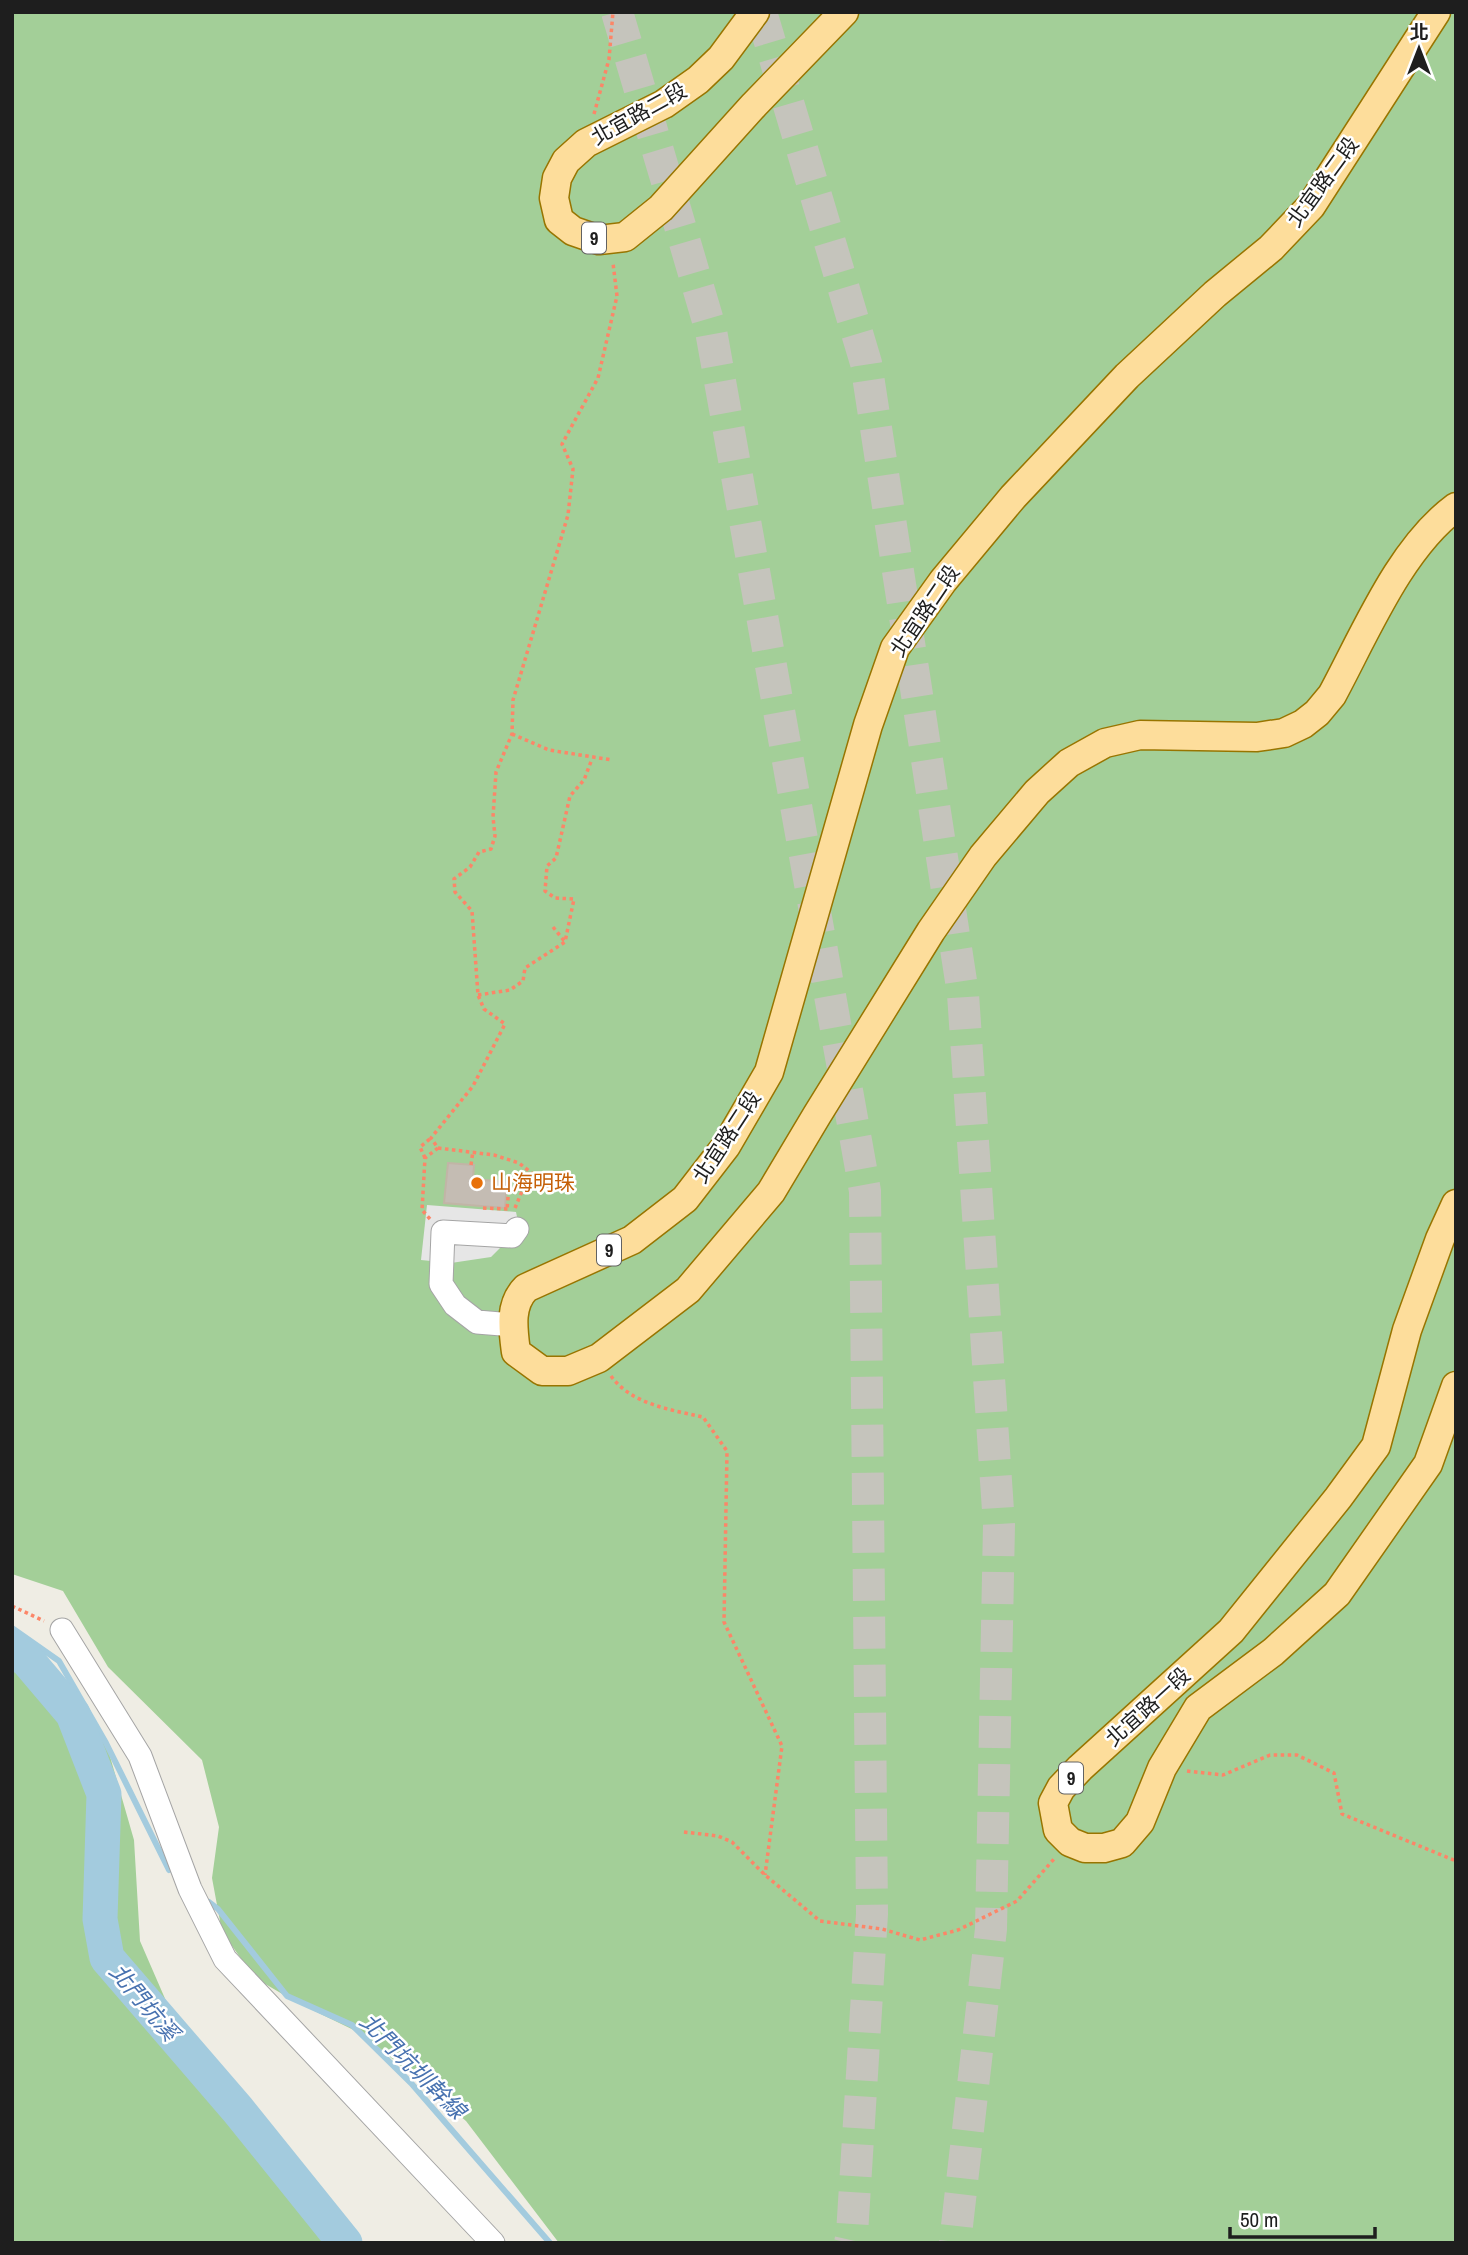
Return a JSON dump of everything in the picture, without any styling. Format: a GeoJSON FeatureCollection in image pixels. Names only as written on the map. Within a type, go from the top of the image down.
{"type":"FeatureCollection","features":[{"type":"Feature","properties":{"kind":"main road","name":"北宜路二段"},"geometry":{"type":"LineString","coordinates":[[598,240],[573,231],[559,220],[554,198],[557,178],[566,161],[586,143],[664,104],[698,80],[721,58],[755,12]]}},
{"type":"Feature","properties":{"kind":"main road","name":"9"},"geometry":{"type":"LineString","coordinates":[[598,240],[625,237],[661,208],[763,95],[844,12]]}},
{"type":"Feature","properties":{"kind":"main road","name":"北宜路二段"},"geometry":{"type":"LineString","coordinates":[[513,1325],[516,1298],[526,1288],[632,1240],[685,1199],[726,1146],[769,1072],[868,725],[895,648],[943,581],[1013,497],[1127,376],[1215,293],[1271,248],[1311,205],[1436,12]]}},
{"type":"Feature","properties":{"kind":"main road"},"geometry":{"type":"LineString","coordinates":[[513,1325],[516,1352],[542,1371],[568,1371],[599,1358],[688,1290],[771,1192],[931,930],[983,856],[1037,792],[1069,763],[1105,743],[1140,735],[1256,737],[1284,733],[1303,724],[1317,713],[1332,695],[1405,560],[1423,537],[1456,507]]}},
{"type":"Feature","properties":{"kind":"main road","name":"北宜路一段"},"geometry":{"type":"LineString","coordinates":[[1456,1205],[1440,1239],[1407,1329],[1376,1446],[1338,1498],[1231,1631],[1061,1788],[1053,1803],[1054,1816],[1058,1830],[1070,1842],[1086,1848],[1104,1848],[1122,1843],[1140,1822],[1162,1768],[1198,1708],[1273,1652],[1337,1594],[1428,1464],[1456,1386]]}},
{"type":"Feature","properties":{"kind":"lane"},"geometry":{"type":"LineString","coordinates":[[513,1216],[512,1236],[443,1232],[441,1284],[455,1305],[477,1322],[513,1325]]}},
{"type":"Feature","properties":{"kind":"lane"},"geometry":{"type":"LineString","coordinates":[[62,1630],[140,1756],[190,1889],[225,1959],[493,2243]]}},
{"type":"Feature","properties":{"kind":"path"},"geometry":{"type":"LineString","coordinates":[[586,143],[609,59],[613,12]]}},
{"type":"Feature","properties":{"kind":"path"},"geometry":{"type":"LineString","coordinates":[[443,1232],[422,1210],[425,1158],[419,1147],[431,1138],[473,1086],[505,1024],[484,1009],[478,996],[472,911],[455,892],[454,879],[470,867],[478,852],[491,849],[495,835],[493,817],[496,772],[512,734],[513,700],[568,515],[573,469],[562,444],[598,378],[617,296],[612,262],[598,240]]}},
{"type":"Feature","properties":{"kind":"path"},"geometry":{"type":"LineString","coordinates":[[512,734],[549,750],[592,759],[612,760]]}},
{"type":"Feature","properties":{"kind":"path"},"geometry":{"type":"LineString","coordinates":[[478,996],[510,990],[523,981],[525,968],[565,942],[574,899],[555,898],[545,891],[547,866],[556,858],[570,796],[584,780],[592,759]]}},
{"type":"Feature","properties":{"kind":"path"},"geometry":{"type":"LineString","coordinates":[[553,927],[565,942]]}},
{"type":"Feature","properties":{"kind":"path"},"geometry":{"type":"LineString","coordinates":[[431,1138],[438,1148]]}},
{"type":"Feature","properties":{"kind":"path"},"geometry":{"type":"LineString","coordinates":[[425,1158],[438,1148],[494,1154],[519,1163],[549,1187]]}},
{"type":"Feature","properties":{"kind":"path"},"geometry":{"type":"LineString","coordinates":[[471,1165],[473,1151]]}},
{"type":"Feature","properties":{"kind":"path"},"geometry":{"type":"LineString","coordinates":[[513,1216],[530,1172]]}},
{"type":"Feature","properties":{"kind":"path"},"geometry":{"type":"LineString","coordinates":[[507,1185],[513,1216]]}},
{"type":"Feature","properties":{"kind":"path"},"geometry":{"type":"LineString","coordinates":[[599,1358],[618,1385],[654,1405],[703,1417],[727,1451],[724,1622],[782,1746],[765,1875]]}},
{"type":"Feature","properties":{"kind":"path"},"geometry":{"type":"LineString","coordinates":[[12,1606],[62,1630]]}},
{"type":"Feature","properties":{"kind":"path"},"geometry":{"type":"LineString","coordinates":[[1162,1768],[1223,1775],[1270,1755],[1297,1755],[1334,1773],[1342,1814],[1447,1855],[1456,1861]]}},
{"type":"Feature","properties":{"kind":"path"},"geometry":{"type":"LineString","coordinates":[[684,1832],[718,1836],[732,1842],[765,1875],[820,1922],[882,1929],[920,1940],[958,1930],[1017,1901],[1070,1842]]}},
{"type":"Feature","properties":{"kind":"green space"},"geometry":{"type":"Polygon","coordinates":[[[12,12],[1456,12],[1456,2243],[559,2243],[466,2121],[364,2035],[296,2002],[255,1978],[222,1932],[212,1878],[219,1827],[202,1760],[108,1667],[63,1591],[12,1574],[12,12]]]}},
{"type":"Feature","properties":{"kind":"green space"},"geometry":{"type":"Polygon","coordinates":[[[12,1657],[72,1686],[107,1746],[134,1840],[140,1941],[173,2017],[255,2120],[323,2243],[12,2243],[12,1657]]]}},
{"type":"Feature","properties":{"kind":"shaded area"},"geometry":{"type":"Polygon","coordinates":[[[427,1205],[516,1212],[522,1240],[500,1248],[491,1257],[451,1263],[421,1260],[427,1205]]]}},
{"type":"Feature","properties":{"kind":"building","name":"山海明珠"},"geometry":{"type":"Polygon","coordinates":[[[448,1163],[474,1165],[473,1179],[507,1182],[505,1208],[444,1203],[448,1163]]]}},
{"type":"Feature","properties":{"kind":"waterway","name":"北門坑圳幹線"},"geometry":{"type":"LineString","coordinates":[[12,1628],[59,1661],[106,1743],[169,1870]]}},
{"type":"Feature","properties":{"kind":"waterway","name":"北門坑溪"},"geometry":{"type":"LineString","coordinates":[[12,1648],[28,1661],[73,1714],[104,1794],[100,1919],[107,1958],[238,2110],[345,2243]]}},
{"type":"Feature","properties":{"kind":"waterway","name":"北門坑圳幹線"},"geometry":{"type":"LineString","coordinates":[[209,1902],[218,1909],[287,1996],[352,2025],[411,2083],[550,2243]]}},
{"type":"Feature","properties":{"kind":"tunnel"},"geometry":{"type":"LineString","coordinates":[[617,12],[711,331],[865,1191],[872,1914],[850,2243]]}},
{"type":"Feature","properties":{"kind":"tunnel"},"geometry":{"type":"LineString","coordinates":[[761,12],[866,363],[963,994],[999,1525],[991,1929],[955,2243]]}},
{"type":"Feature","properties":{"kind":"place","name":"山海明珠"},"geometry":{"type":"Point","coordinates":[477,1183]}}]}
